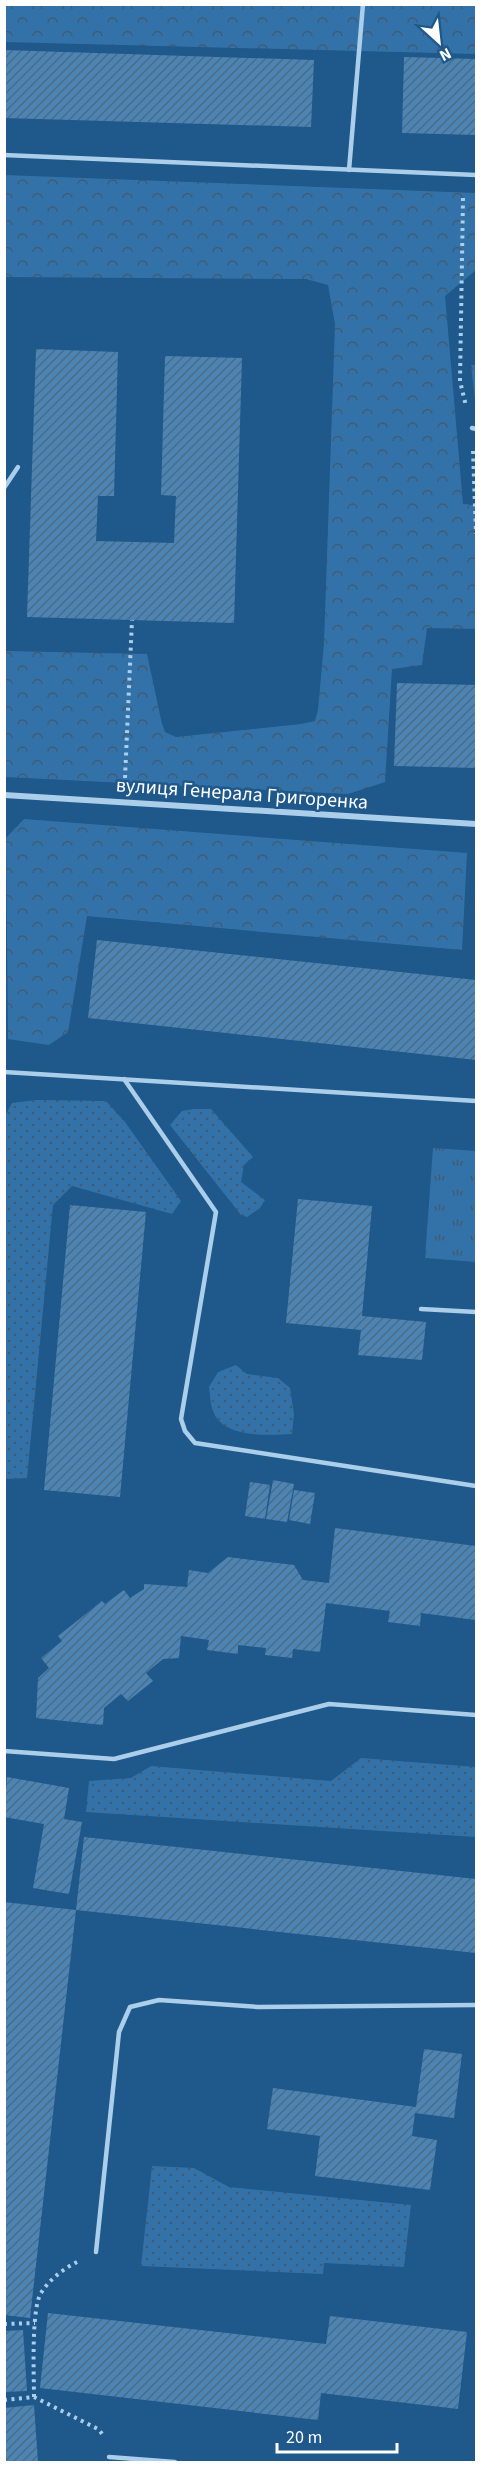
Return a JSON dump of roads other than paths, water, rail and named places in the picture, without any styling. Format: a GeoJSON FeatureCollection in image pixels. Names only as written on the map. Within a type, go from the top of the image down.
{"type":"FeatureCollection","features":[{"type":"Feature","properties":{"kind":"street","name":"вулиця Генерала Григоренка"},"geometry":{"type":"LineString","coordinates":[[4,795],[477,824]]}},
{"type":"Feature","properties":{"kind":"lane"},"geometry":{"type":"LineString","coordinates":[[349,170],[363,4]]}},
{"type":"Feature","properties":{"kind":"lane"},"geometry":{"type":"LineString","coordinates":[[4,155],[477,175]]}},
{"type":"Feature","properties":{"kind":"lane"},"geometry":{"type":"LineString","coordinates":[[4,488],[18,468]]}},
{"type":"Feature","properties":{"kind":"lane"},"geometry":{"type":"LineString","coordinates":[[4,1072],[477,1101]]}},
{"type":"Feature","properties":{"kind":"lane"},"geometry":{"type":"LineString","coordinates":[[124,1079],[216,1212],[182,1419],[185,1431],[195,1443],[477,1486]]}},
{"type":"Feature","properties":{"kind":"lane"},"geometry":{"type":"LineString","coordinates":[[421,1309],[477,1312]]}},
{"type":"Feature","properties":{"kind":"lane"},"geometry":{"type":"LineString","coordinates":[[4,1751],[114,1759],[329,1704],[477,1715]]}},
{"type":"Feature","properties":{"kind":"lane"},"geometry":{"type":"LineString","coordinates":[[96,2252],[119,2032],[130,2007],[159,2000],[258,2007],[477,2005]]}},
{"type":"Feature","properties":{"kind":"lane"},"geometry":{"type":"LineString","coordinates":[[109,2457],[175,2463]]}}]}
